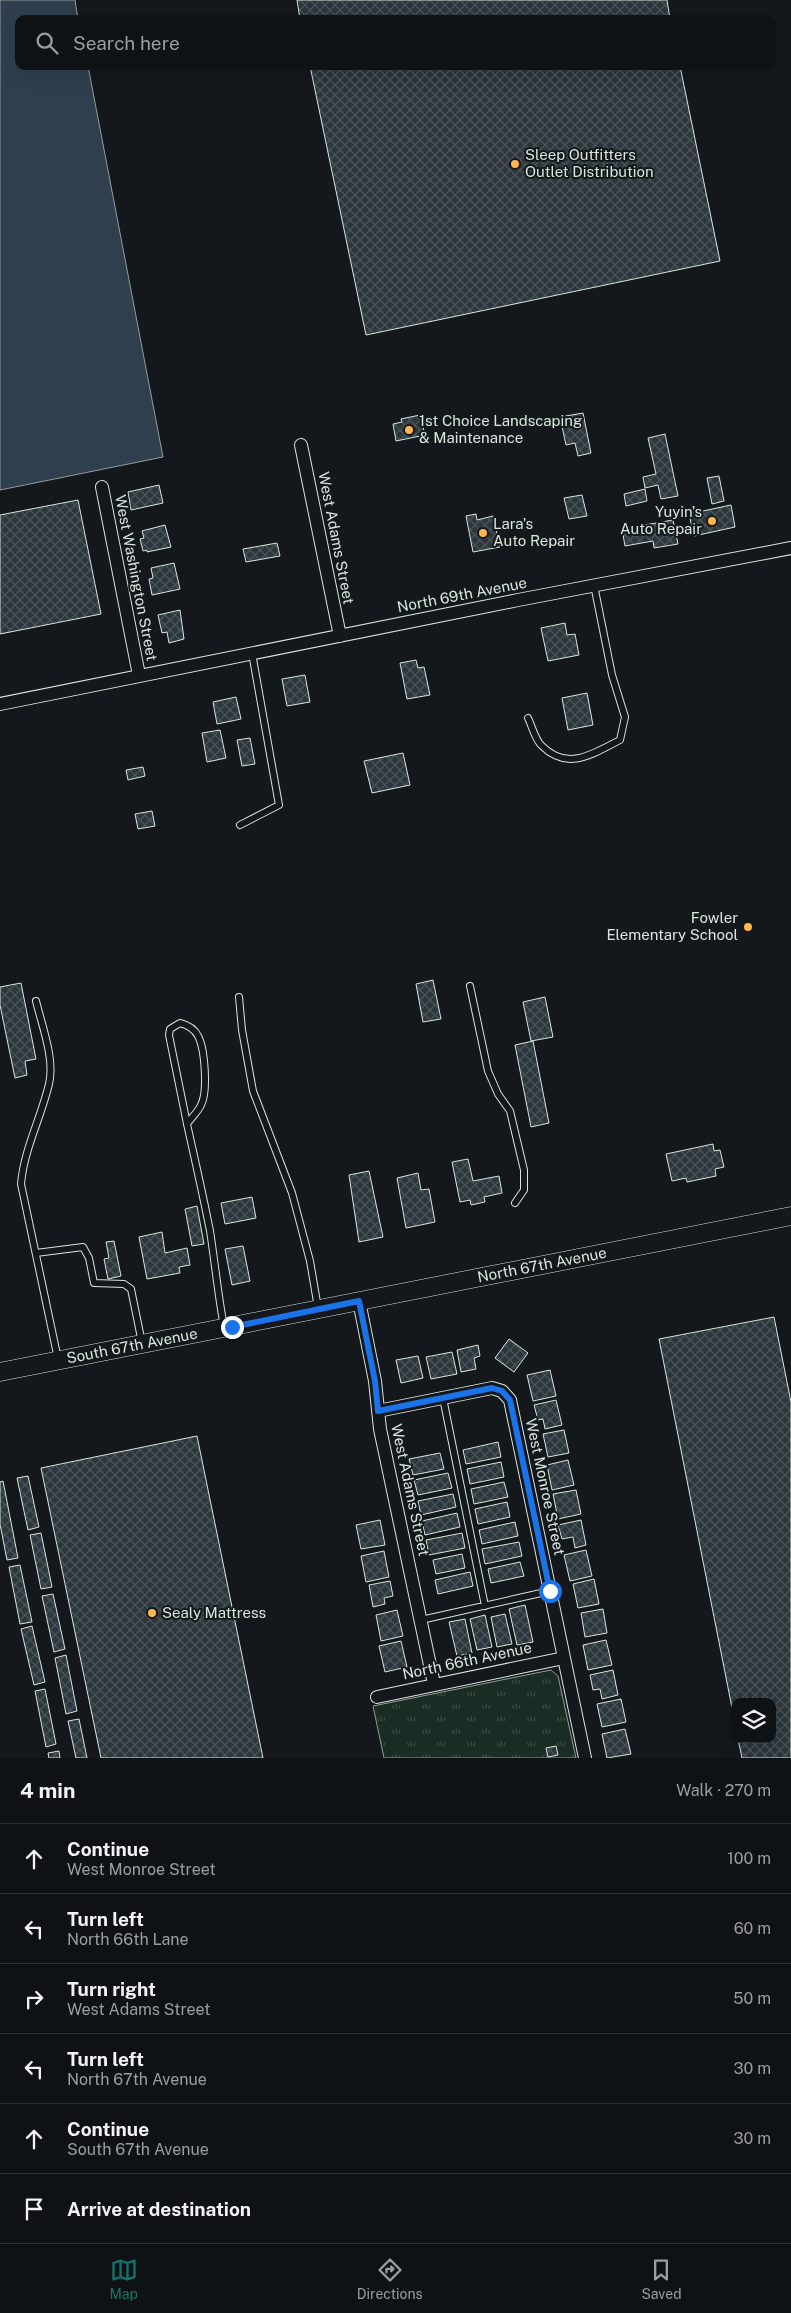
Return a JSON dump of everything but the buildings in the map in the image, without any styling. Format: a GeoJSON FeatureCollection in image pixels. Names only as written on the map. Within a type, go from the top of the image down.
{"type":"FeatureCollection","features":[{"type":"Feature","properties":{"kind":"main road","name":"North 67th Avenue"},"geometry":{"type":"LineString","coordinates":[[292,1314],[791,1216]]}},
{"type":"Feature","properties":{"kind":"main road","name":"South 67th Avenue"},"geometry":{"type":"LineString","coordinates":[[0,1372],[292,1314]]}},
{"type":"Feature","properties":{"kind":"street","name":"West Adams Street"},"geometry":{"type":"LineString","coordinates":[[301,445],[340,636]]}},
{"type":"Feature","properties":{"kind":"street","name":"West Washington Street"},"geometry":{"type":"LineString","coordinates":[[102,486],[139,675]]}},
{"type":"Feature","properties":{"kind":"street","name":"North 69th Avenue"},"geometry":{"type":"LineString","coordinates":[[0,704],[594,585],[791,548]]}},
{"type":"Feature","properties":{"kind":"street","name":"West Adams Street"},"geometry":{"type":"LineString","coordinates":[[359,1301],[375,1381],[378,1411],[434,1684]]}},
{"type":"Feature","properties":{"kind":"street","name":"West Monroe Street"},"geometry":{"type":"LineString","coordinates":[[443,1398],[492,1388],[502,1391],[510,1400],[585,1758]]}},
{"type":"Feature","properties":{"kind":"street"},"geometry":{"type":"LineString","coordinates":[[378,1411],[443,1398]]}},
{"type":"Feature","properties":{"kind":"street","name":"North 66th Avenue"},"geometry":{"type":"LineString","coordinates":[[377,1697],[564,1658]]}},
{"type":"Feature","properties":{"kind":"lane"},"geometry":{"type":"LineString","coordinates":[[528,718],[541,746],[561,759],[582,759],[620,740],[625,717],[612,675],[594,585]]}},
{"type":"Feature","properties":{"kind":"lane"},"geometry":{"type":"LineString","coordinates":[[240,825],[279,805],[252,653]]}},
{"type":"Feature","properties":{"kind":"lane"},"geometry":{"type":"LineString","coordinates":[[470,986],[488,1072],[498,1094],[510,1112],[524,1170],[524,1190],[515,1203]]}},
{"type":"Feature","properties":{"kind":"lane"},"geometry":{"type":"LineString","coordinates":[[240,997],[242,1030],[253,1091],[292,1193],[310,1261],[318,1309]]}},
{"type":"Feature","properties":{"kind":"lane"},"geometry":{"type":"LineString","coordinates":[[36,1001],[49,1056],[49,1083],[22,1168],[21,1184],[58,1361]]}},
{"type":"Feature","properties":{"kind":"lane"},"geometry":{"type":"LineString","coordinates":[[187,1124],[202,1105],[205,1087],[203,1055],[198,1036],[189,1025],[180,1023],[170,1028],[169,1035],[187,1124],[210,1233],[225,1328]]}},
{"type":"Feature","properties":{"kind":"lane"},"geometry":{"type":"LineString","coordinates":[[36,1253],[83,1247],[89,1258],[94,1283],[124,1284],[131,1289],[142,1344]]}},
{"type":"Feature","properties":{"kind":"lane"},"geometry":{"type":"LineString","coordinates":[[443,1398],[485,1606]]}},
{"type":"Feature","properties":{"kind":"lane"},"geometry":{"type":"LineString","coordinates":[[421,1620],[550,1591]]}},
{"type":"Feature","properties":{"kind":"green space"},"geometry":{"type":"Polygon","coordinates":[[[551,1670],[558,1676],[576,1758],[384,1758],[373,1706],[551,1670]]]}},
{"type":"Feature","properties":{"kind":"water"},"geometry":{"type":"Polygon","coordinates":[[[0,0],[75,0],[77,15],[15,15],[15,70],[89,70],[163,457],[0,490],[0,0]]]}},
{"type":"Feature","properties":{"kind":"place","name":"Sleep Outfitters Outlet Distribution"},"geometry":{"type":"Point","coordinates":[515,164]}},
{"type":"Feature","properties":{"kind":"place","name":"1st Choice Landscaping & Maintenance"},"geometry":{"type":"Point","coordinates":[409,430]}},
{"type":"Feature","properties":{"kind":"place","name":"Yuyin's Auto Repair"},"geometry":{"type":"Point","coordinates":[712,521]}},
{"type":"Feature","properties":{"kind":"place","name":"Lara's Auto Repair"},"geometry":{"type":"Point","coordinates":[483,533]}},
{"type":"Feature","properties":{"kind":"place","name":"Fowler Elementary School"},"geometry":{"type":"Point","coordinates":[748,927]}},
{"type":"Feature","properties":{"kind":"place","name":"Sealy Mattress"},"geometry":{"type":"Point","coordinates":[152,1613]}},
{"type":"Feature","properties":{"kind":"route"},"geometry":{"type":"LineString","coordinates":[[232,1327],[359,1301],[375,1381],[378,1411],[492,1388],[502,1391],[510,1400],[550,1591]]}}]}
